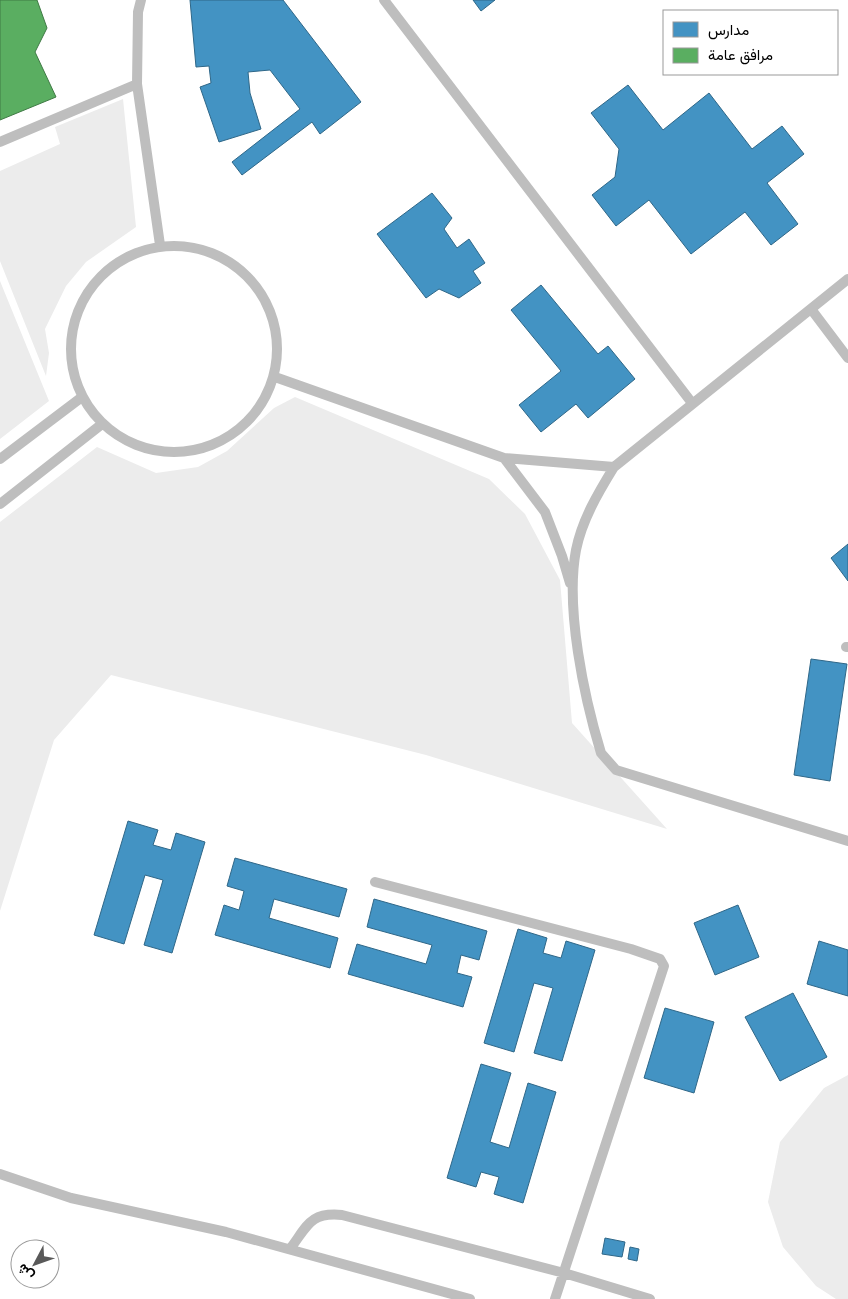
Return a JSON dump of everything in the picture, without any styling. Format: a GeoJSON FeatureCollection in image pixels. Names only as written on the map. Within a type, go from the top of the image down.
{"type":"FeatureCollection","features":[{"type":"Feature","properties":{"kind":"lane"},"geometry":{"type":"LineString","coordinates":[[141,0],[138,12],[137,84],[160,245]]}},
{"type":"Feature","properties":{"kind":"lane"},"geometry":{"type":"LineString","coordinates":[[384,0],[692,403]]}},
{"type":"Feature","properties":{"kind":"lane"},"geometry":{"type":"LineString","coordinates":[[0,142],[137,84]]}},
{"type":"Feature","properties":{"kind":"lane"},"geometry":{"type":"LineString","coordinates":[[160,245],[211,250],[253,280],[276,326],[275,377],[248,423],[202,450],[149,450],[102,424],[82,398],[69,349],[81,300],[113,263],[160,245]]}},
{"type":"Feature","properties":{"kind":"lane"},"geometry":{"type":"LineString","coordinates":[[571,588],[576,549],[591,507],[614,467],[848,279]]}},
{"type":"Feature","properties":{"kind":"lane"},"geometry":{"type":"LineString","coordinates":[[811,309],[848,358]]}},
{"type":"Feature","properties":{"kind":"lane"},"geometry":{"type":"LineString","coordinates":[[275,377],[504,458],[614,467]]}},
{"type":"Feature","properties":{"kind":"lane"},"geometry":{"type":"LineString","coordinates":[[0,460],[82,398]]}},
{"type":"Feature","properties":{"kind":"lane"},"geometry":{"type":"LineString","coordinates":[[0,504],[102,424]]}},
{"type":"Feature","properties":{"kind":"lane"},"geometry":{"type":"LineString","coordinates":[[504,458],[545,512],[562,556],[571,588],[583,678],[599,746],[608,763],[616,770],[848,841]]}},
{"type":"Feature","properties":{"kind":"lane"},"geometry":{"type":"LineString","coordinates":[[374,882],[631,949],[660,959],[664,966],[555,1299]]}},
{"type":"Feature","properties":{"kind":"lane"},"geometry":{"type":"LineString","coordinates":[[0,1174],[71,1198],[226,1232],[470,1299]]}},
{"type":"Feature","properties":{"kind":"lane"},"geometry":{"type":"LineString","coordinates":[[290,1249],[314,1218],[327,1213],[342,1215],[564,1273],[650,1299]]}},
{"type":"Feature","properties":{"kind":"shaded area"},"geometry":{"type":"Polygon","coordinates":[[[123,99],[136,227],[86,262],[66,286],[45,329],[49,353],[46,376],[0,261],[0,171],[60,144],[55,127],[123,99]]]}},
{"type":"Feature","properties":{"kind":"shaded area"},"geometry":{"type":"Polygon","coordinates":[[[0,281],[49,401],[0,439],[0,281]]]}},
{"type":"Feature","properties":{"kind":"shaded area"},"geometry":{"type":"Polygon","coordinates":[[[295,397],[489,479],[525,514],[560,580],[572,723],[667,829],[426,755],[111,675],[54,740],[0,911],[0,522],[97,447],[156,473],[198,467],[227,451],[274,408],[295,397]]]}},
{"type":"Feature","properties":{"kind":"shaded area"},"geometry":{"type":"Polygon","coordinates":[[[848,1075],[848,1299],[836,1299],[816,1286],[783,1247],[768,1202],[780,1142],[824,1088],[848,1075]]]}},
{"type":"Feature","properties":{"kind":"building: مدارس"},"geometry":{"type":"Polygon","coordinates":[[[190,0],[283,0],[361,102],[320,134],[312,122],[242,175],[232,162],[300,109],[270,70],[248,72],[250,93],[261,129],[219,142],[200,87],[211,83],[209,66],[196,67],[190,0]]]}},
{"type":"Feature","properties":{"kind":"building: مدارس"},"geometry":{"type":"Polygon","coordinates":[[[473,0],[495,0],[481,11],[473,0]]]}},
{"type":"Feature","properties":{"kind":"building: مدارس"},"geometry":{"type":"Polygon","coordinates":[[[628,85],[663,130],[709,93],[752,149],[782,126],[804,154],[767,183],[798,224],[771,245],[745,212],[691,254],[649,200],[616,226],[592,195],[615,177],[619,149],[591,113],[628,85]]]}},
{"type":"Feature","properties":{"kind":"building: مدارس"},"geometry":{"type":"Polygon","coordinates":[[[432,193],[452,218],[444,229],[457,248],[469,239],[485,263],[473,271],[481,283],[459,298],[439,289],[426,298],[377,234],[432,193]]]}},
{"type":"Feature","properties":{"kind":"building: مدارس"},"geometry":{"type":"Polygon","coordinates":[[[541,285],[598,354],[608,346],[635,379],[588,418],[576,404],[541,432],[519,405],[561,371],[511,310],[541,285]]]}},
{"type":"Feature","properties":{"kind":"building: مدارس"},"geometry":{"type":"Polygon","coordinates":[[[848,544],[848,581],[831,558],[848,544]]]}},
{"type":"Feature","properties":{"kind":"building: مدارس"},"geometry":{"type":"Polygon","coordinates":[[[811,659],[847,664],[830,781],[794,775],[811,659]]]}},
{"type":"Feature","properties":{"kind":"building: مدارس"},"geometry":{"type":"Polygon","coordinates":[[[128,821],[158,830],[153,845],[171,850],[176,833],[205,842],[172,953],[144,945],[163,880],[145,875],[124,944],[94,935],[128,821]]]}},
{"type":"Feature","properties":{"kind":"building: مدارس"},"geometry":{"type":"Polygon","coordinates":[[[235,858],[347,889],[339,917],[274,899],[269,918],[338,938],[330,968],[215,935],[224,905],[239,910],[244,891],[227,886],[235,858]]]}},
{"type":"Feature","properties":{"kind":"building: مدارس"},"geometry":{"type":"Polygon","coordinates":[[[374,899],[487,931],[479,960],[461,955],[457,973],[472,977],[463,1007],[348,974],[357,944],[426,964],[432,945],[367,927],[374,899]]]}},
{"type":"Feature","properties":{"kind":"building: مدارس"},"geometry":{"type":"Polygon","coordinates":[[[738,905],[759,957],[715,975],[694,923],[738,905]]]}},
{"type":"Feature","properties":{"kind":"building: مدارس"},"geometry":{"type":"Polygon","coordinates":[[[518,929],[547,938],[543,953],[561,958],[566,941],[595,950],[562,1061],[534,1053],[553,988],[534,983],[514,1052],[484,1043],[518,929]]]}},
{"type":"Feature","properties":{"kind":"building: مدارس"},"geometry":{"type":"Polygon","coordinates":[[[819,941],[848,950],[848,996],[807,984],[819,941]]]}},
{"type":"Feature","properties":{"kind":"building: مدارس"},"geometry":{"type":"Polygon","coordinates":[[[793,993],[827,1057],[780,1081],[745,1017],[793,993]]]}},
{"type":"Feature","properties":{"kind":"building: مدارس"},"geometry":{"type":"Polygon","coordinates":[[[665,1008],[714,1022],[694,1093],[644,1078],[665,1008]]]}},
{"type":"Feature","properties":{"kind":"building: مدارس"},"geometry":{"type":"Polygon","coordinates":[[[481,1064],[511,1073],[490,1142],[509,1148],[528,1083],[556,1092],[523,1203],[494,1194],[499,1177],[481,1172],[476,1187],[447,1178],[481,1064]]]}},
{"type":"Feature","properties":{"kind":"building: مدارس"},"geometry":{"type":"Polygon","coordinates":[[[605,1238],[625,1242],[622,1257],[602,1254],[605,1238]]]}},
{"type":"Feature","properties":{"kind":"building: مدارس"},"geometry":{"type":"Polygon","coordinates":[[[630,1247],[639,1249],[637,1261],[628,1259],[630,1247]]]}},
{"type":"Feature","properties":{"kind":"building: مرافق عامة"},"geometry":{"type":"Polygon","coordinates":[[[0,0],[37,0],[47,28],[35,52],[56,97],[0,120],[0,0]]]}}]}
